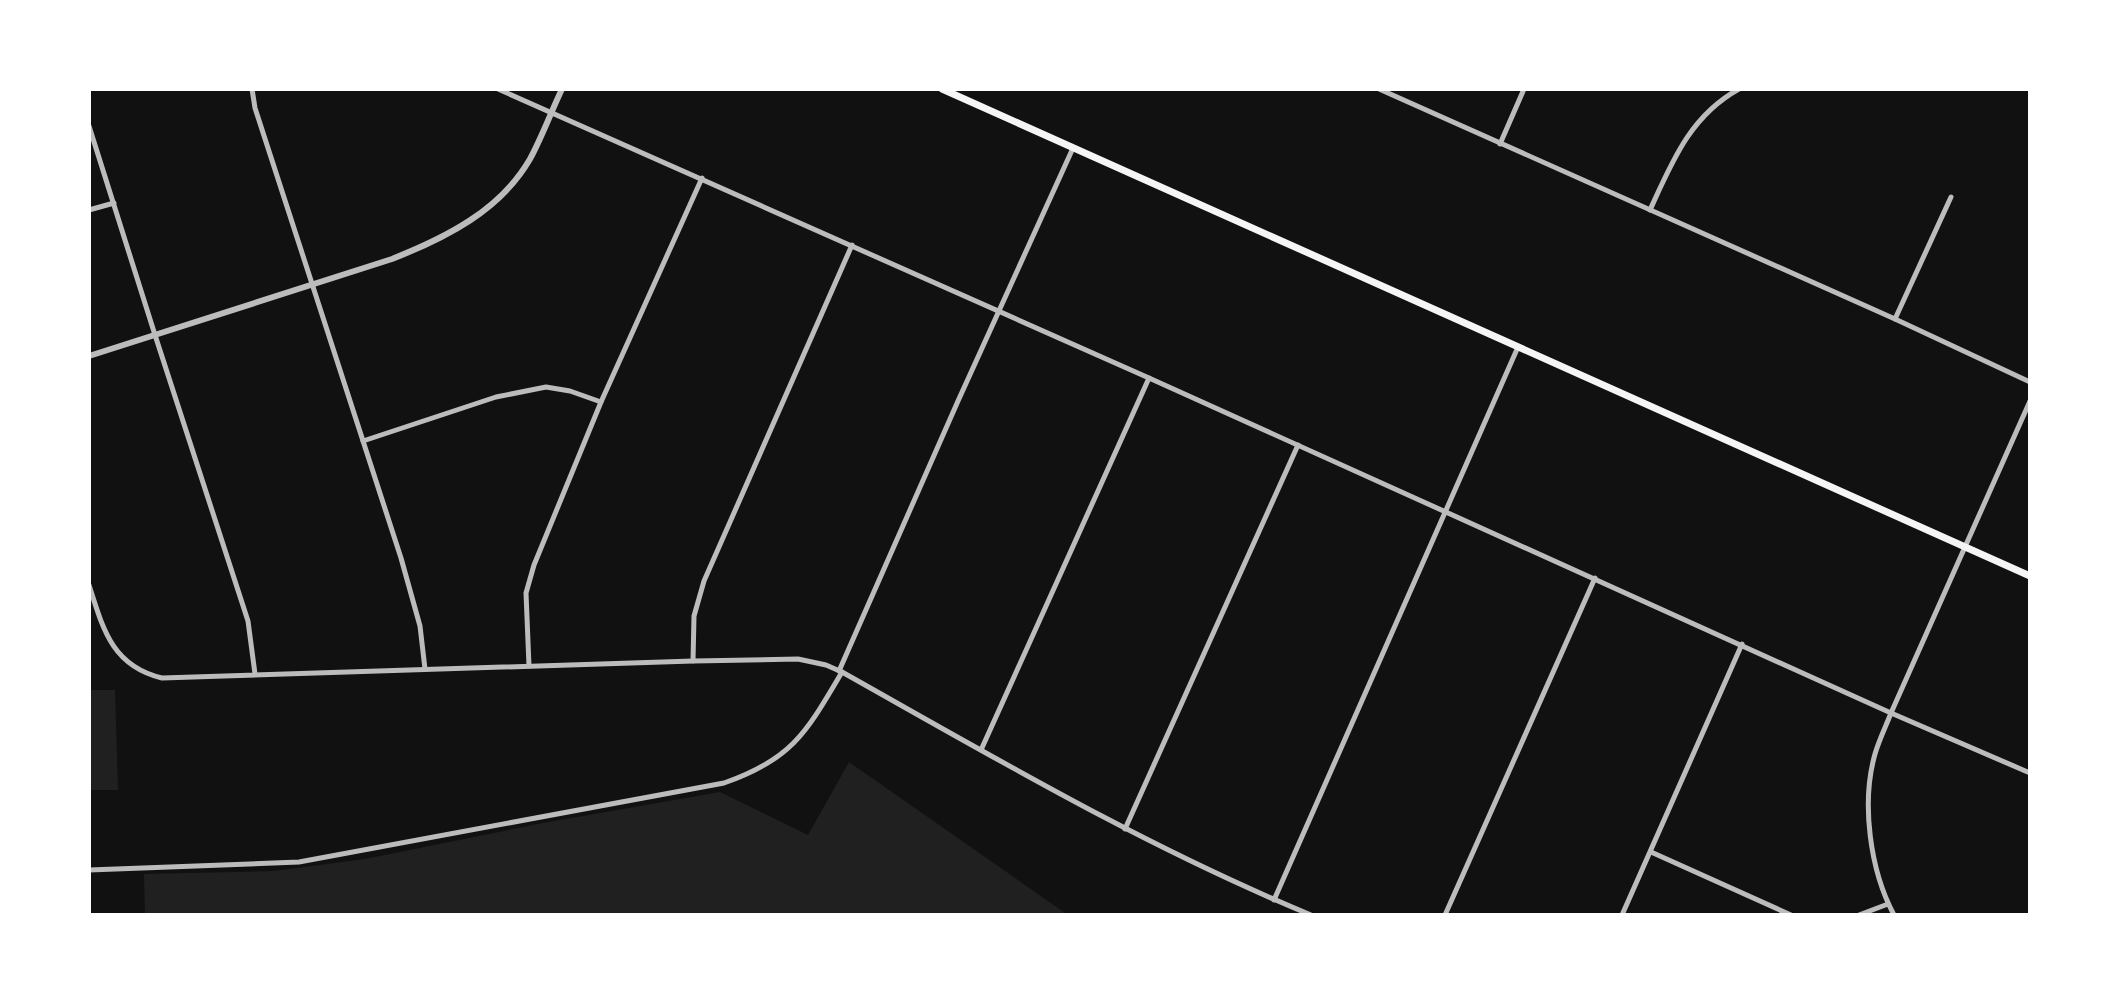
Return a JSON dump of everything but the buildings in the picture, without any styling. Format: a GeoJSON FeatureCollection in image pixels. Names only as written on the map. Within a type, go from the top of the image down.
{"type":"FeatureCollection","features":[{"type":"Feature","properties":{"kind":"main road"},"geometry":{"type":"LineString","coordinates":[[942,89],[2030,576]]}},
{"type":"Feature","properties":{"kind":"street"},"geometry":{"type":"LineString","coordinates":[[252,89],[255,108],[311,285],[405,572],[420,626],[425,669]]}},
{"type":"Feature","properties":{"kind":"street"},"geometry":{"type":"LineString","coordinates":[[498,89],[1149,377],[1891,713],[2030,773]]}},
{"type":"Feature","properties":{"kind":"street"},"geometry":{"type":"LineString","coordinates":[[89,356],[392,259],[468,224],[488,208],[530,159],[562,89]]}},
{"type":"Feature","properties":{"kind":"street"},"geometry":{"type":"LineString","coordinates":[[1379,89],[2030,382]]}},
{"type":"Feature","properties":{"kind":"street"},"geometry":{"type":"LineString","coordinates":[[1500,144],[1524,89]]}},
{"type":"Feature","properties":{"kind":"street"},"geometry":{"type":"LineString","coordinates":[[1650,211],[1684,140],[1704,116],[1739,89]]}},
{"type":"Feature","properties":{"kind":"street"},"geometry":{"type":"LineString","coordinates":[[89,126],[248,621],[254,674]]}},
{"type":"Feature","properties":{"kind":"street"},"geometry":{"type":"LineString","coordinates":[[89,870],[299,862],[724,783],[772,761],[798,740],[814,721],[841,671],[1073,148]]}},
{"type":"Feature","properties":{"kind":"street"},"geometry":{"type":"LineString","coordinates":[[529,666],[526,593],[531,574],[601,402],[702,178]]}},
{"type":"Feature","properties":{"kind":"street"},"geometry":{"type":"LineString","coordinates":[[1895,319],[1951,197]]}},
{"type":"Feature","properties":{"kind":"street"},"geometry":{"type":"LineString","coordinates":[[89,210],[114,202]]}},
{"type":"Feature","properties":{"kind":"street"},"geometry":{"type":"LineString","coordinates":[[693,661],[694,616],[704,581],[852,245]]}},
{"type":"Feature","properties":{"kind":"street"},"geometry":{"type":"LineString","coordinates":[[1274,900],[1518,347]]}},
{"type":"Feature","properties":{"kind":"street"},"geometry":{"type":"LineString","coordinates":[[981,750],[1149,377]]}},
{"type":"Feature","properties":{"kind":"street"},"geometry":{"type":"LineString","coordinates":[[363,442],[496,397],[546,387],[570,391],[601,402]]}},
{"type":"Feature","properties":{"kind":"street"},"geometry":{"type":"LineString","coordinates":[[1894,915],[1877,869],[1869,828],[1869,794],[1875,755],[1891,713],[2030,401]]}},
{"type":"Feature","properties":{"kind":"street"},"geometry":{"type":"LineString","coordinates":[[1125,829],[1298,445]]}},
{"type":"Feature","properties":{"kind":"street"},"geometry":{"type":"LineString","coordinates":[[1445,915],[1595,578]]}},
{"type":"Feature","properties":{"kind":"street"},"geometry":{"type":"LineString","coordinates":[[89,585],[109,641],[121,657],[137,669],[162,678],[693,661],[798,659],[826,665],[1125,829],[1311,915]]}},
{"type":"Feature","properties":{"kind":"street"},"geometry":{"type":"LineString","coordinates":[[1622,915],[1742,644]]}},
{"type":"Feature","properties":{"kind":"street"},"geometry":{"type":"LineString","coordinates":[[1651,852],[1791,915]]}},
{"type":"Feature","properties":{"kind":"street"},"geometry":{"type":"LineString","coordinates":[[1859,915],[1888,904]]}},
{"type":"Feature","properties":{"kind":"shaded area"},"geometry":{"type":"Polygon","coordinates":[[[89,690],[115,690],[118,790],[89,790],[89,690]]]}},
{"type":"Feature","properties":{"kind":"shaded area"},"geometry":{"type":"Polygon","coordinates":[[[849,762],[1068,915],[145,915],[144,874],[274,871],[365,859],[543,823],[720,792],[808,835],[849,762]]]}}]}
